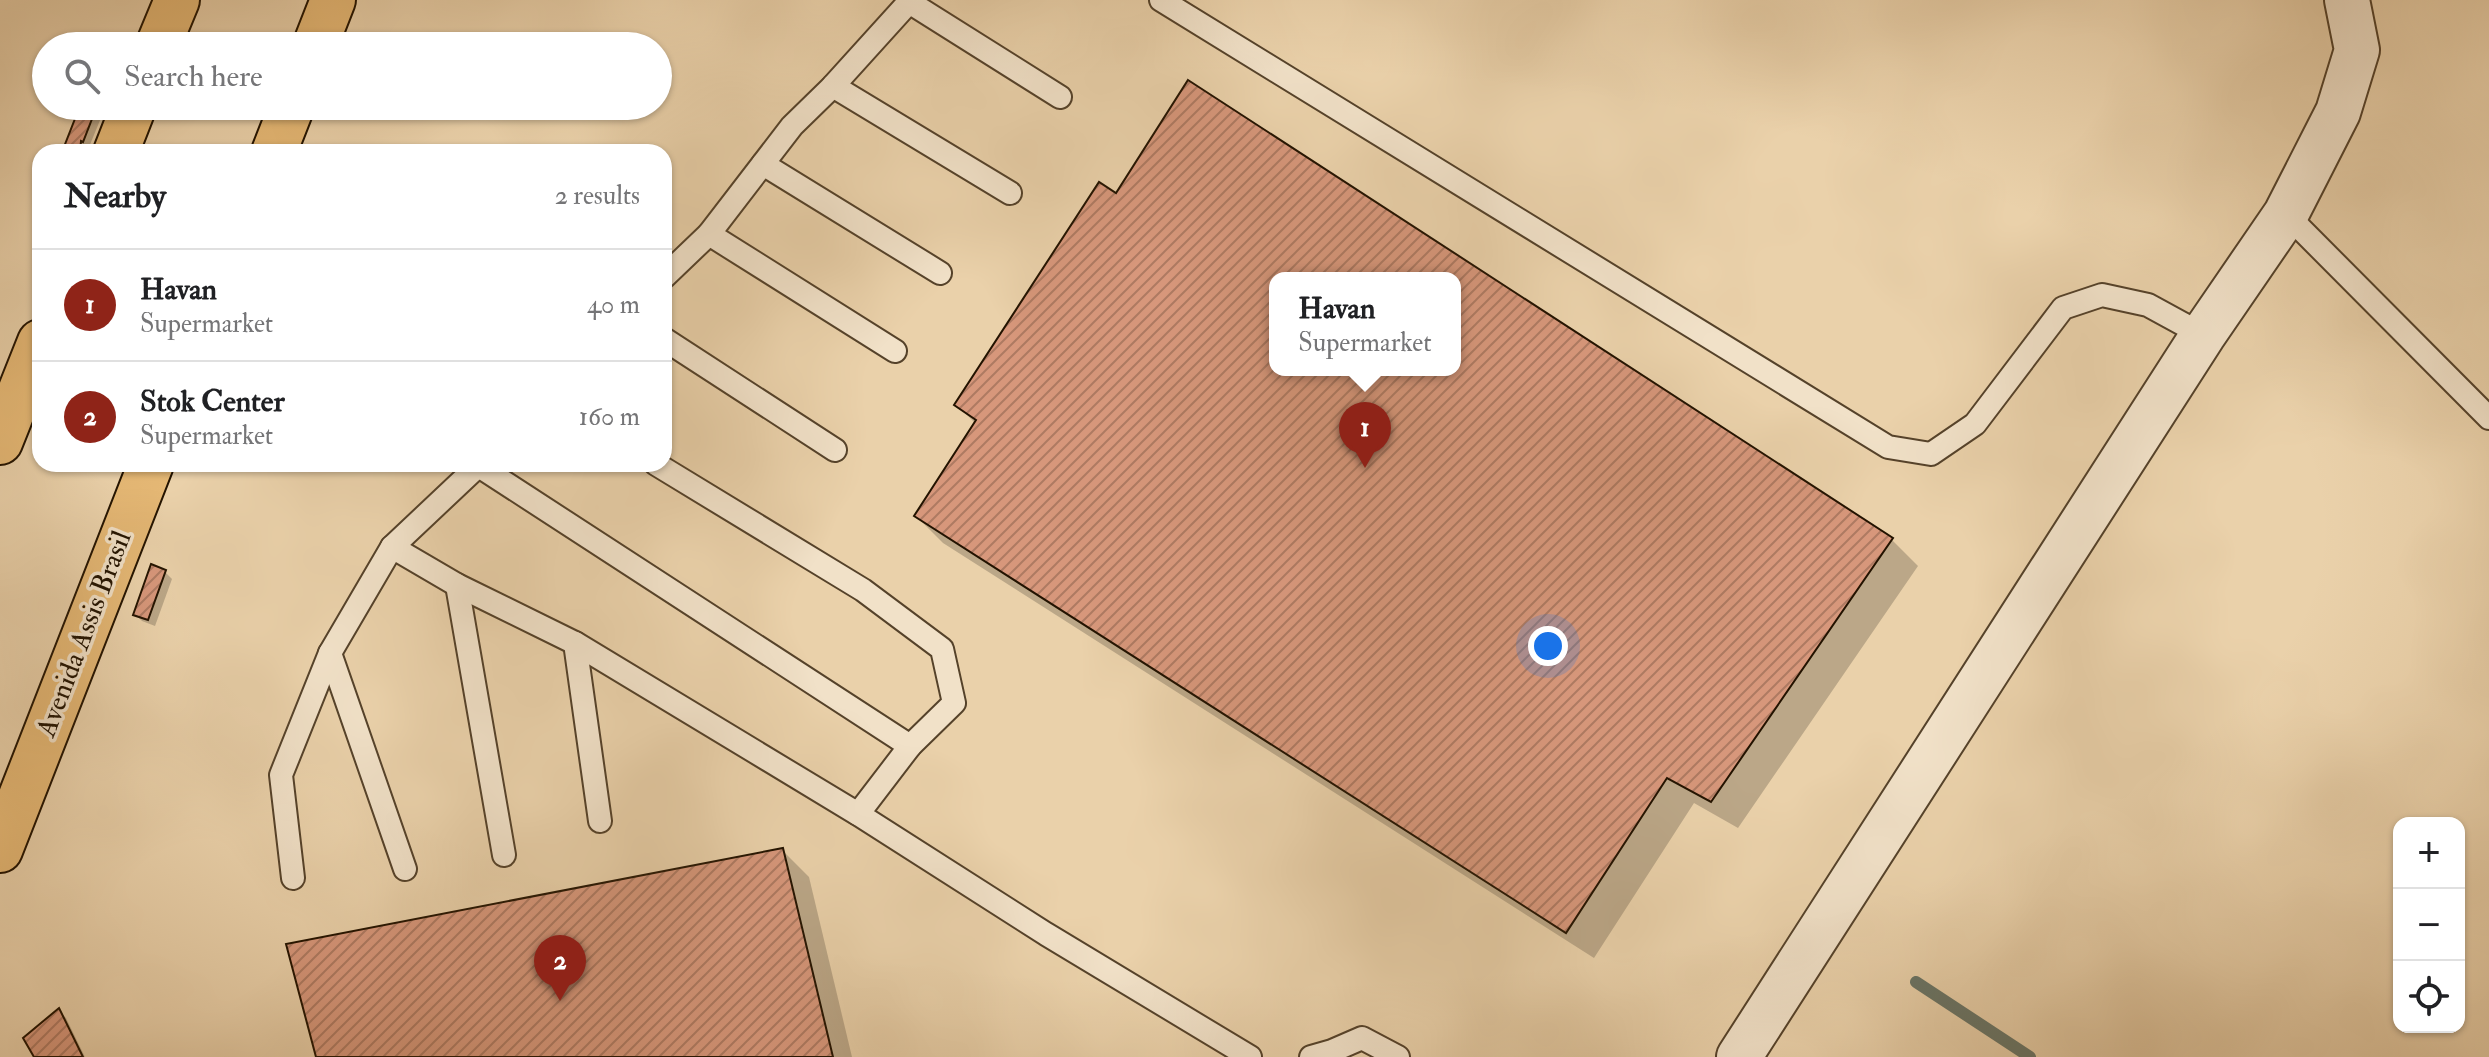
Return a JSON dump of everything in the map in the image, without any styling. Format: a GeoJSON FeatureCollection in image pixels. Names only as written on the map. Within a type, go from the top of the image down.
{"type":"FeatureCollection","features":[{"type":"Feature","properties":{"kind":"main road"},"geometry":{"type":"LineString","coordinates":[[164,32],[177,0]]}},
{"type":"Feature","properties":{"kind":"main road"},"geometry":{"type":"LineString","coordinates":[[320,32],[333,0]]}},
{"type":"Feature","properties":{"kind":"main road"},"geometry":{"type":"LineString","coordinates":[[119,144],[129,120]]}},
{"type":"Feature","properties":{"kind":"main road"},"geometry":{"type":"LineString","coordinates":[[277,144],[287,120]]}},
{"type":"Feature","properties":{"kind":"main road"},"geometry":{"type":"LineString","coordinates":[[0,442],[32,362]]}},
{"type":"Feature","properties":{"kind":"main road","name":"Avenida Assis Brasil"},"geometry":{"type":"LineString","coordinates":[[0,850],[148,472]]}},
{"type":"Feature","properties":{"kind":"street"},"geometry":{"type":"LineString","coordinates":[[1739,1057],[2203,335],[2286,214],[2338,112],[2357,50],[2347,0]]}},
{"type":"Feature","properties":{"kind":"lane"},"geometry":{"type":"LineString","coordinates":[[1161,0],[1888,447],[1931,454],[1975,424],[2063,308],[2102,295],[2148,305],[2203,335]]}},
{"type":"Feature","properties":{"kind":"lane"},"geometry":{"type":"LineString","coordinates":[[672,269],[709,234],[792,126],[833,86],[909,1],[1060,97]]}},
{"type":"Feature","properties":{"kind":"lane"},"geometry":{"type":"LineString","coordinates":[[833,86],[1010,193]]}},
{"type":"Feature","properties":{"kind":"lane"},"geometry":{"type":"LineString","coordinates":[[763,164],[940,273]]}},
{"type":"Feature","properties":{"kind":"lane"},"geometry":{"type":"LineString","coordinates":[[2286,214],[2489,418]]}},
{"type":"Feature","properties":{"kind":"lane"},"geometry":{"type":"LineString","coordinates":[[709,234],[895,351]]}},
{"type":"Feature","properties":{"kind":"lane"},"geometry":{"type":"LineString","coordinates":[[672,344],[835,450]]}},
{"type":"Feature","properties":{"kind":"lane"},"geometry":{"type":"LineString","coordinates":[[293,878],[281,775],[330,653],[392,547],[472,472]]}},
{"type":"Feature","properties":{"kind":"lane"},"geometry":{"type":"LineString","coordinates":[[490,472],[910,746]]}},
{"type":"Feature","properties":{"kind":"lane"},"geometry":{"type":"LineString","coordinates":[[669,472],[863,590],[942,649],[954,703],[910,746],[858,814]]}},
{"type":"Feature","properties":{"kind":"lane"},"geometry":{"type":"LineString","coordinates":[[392,547],[457,585],[575,643],[1250,1057]]}},
{"type":"Feature","properties":{"kind":"lane"},"geometry":{"type":"LineString","coordinates":[[457,585],[504,855]]}},
{"type":"Feature","properties":{"kind":"lane"},"geometry":{"type":"LineString","coordinates":[[575,643],[600,821]]}},
{"type":"Feature","properties":{"kind":"lane"},"geometry":{"type":"LineString","coordinates":[[330,653],[405,869]]}},
{"type":"Feature","properties":{"kind":"lane"},"geometry":{"type":"LineString","coordinates":[[1311,1057],[1362,1038],[1398,1057]]}},
{"type":"Feature","properties":{"kind":"building"},"geometry":{"type":"Polygon","coordinates":[[[1188,80],[1893,538],[1711,802],[1667,778],[1566,933],[914,516],[976,420],[954,405],[1099,182],[1116,193],[1188,80]]]}},
{"type":"Feature","properties":{"kind":"building"},"geometry":{"type":"Polygon","coordinates":[[[75,120],[92,120],[83,142],[65,144],[75,120]]]}},
{"type":"Feature","properties":{"kind":"building"},"geometry":{"type":"Polygon","coordinates":[[[151,564],[166,570],[148,620],[133,615],[151,564]]]}},
{"type":"Feature","properties":{"kind":"building"},"geometry":{"type":"Polygon","coordinates":[[[783,848],[833,1057],[316,1057],[286,944],[783,848]]]}},
{"type":"Feature","properties":{"kind":"building"},"geometry":{"type":"Polygon","coordinates":[[[59,1008],[83,1057],[34,1057],[23,1038],[59,1008]]]}},
{"type":"Feature","properties":{"kind":"waterway"},"geometry":{"type":"LineString","coordinates":[[1916,982],[2030,1057]]}},
{"type":"Feature","properties":{"kind":"place","name":"Havan"},"geometry":{"type":"Point","coordinates":[1365,468]}},
{"type":"Feature","properties":{"kind":"place","name":"Stok Center"},"geometry":{"type":"Point","coordinates":[560,1001]}}]}
